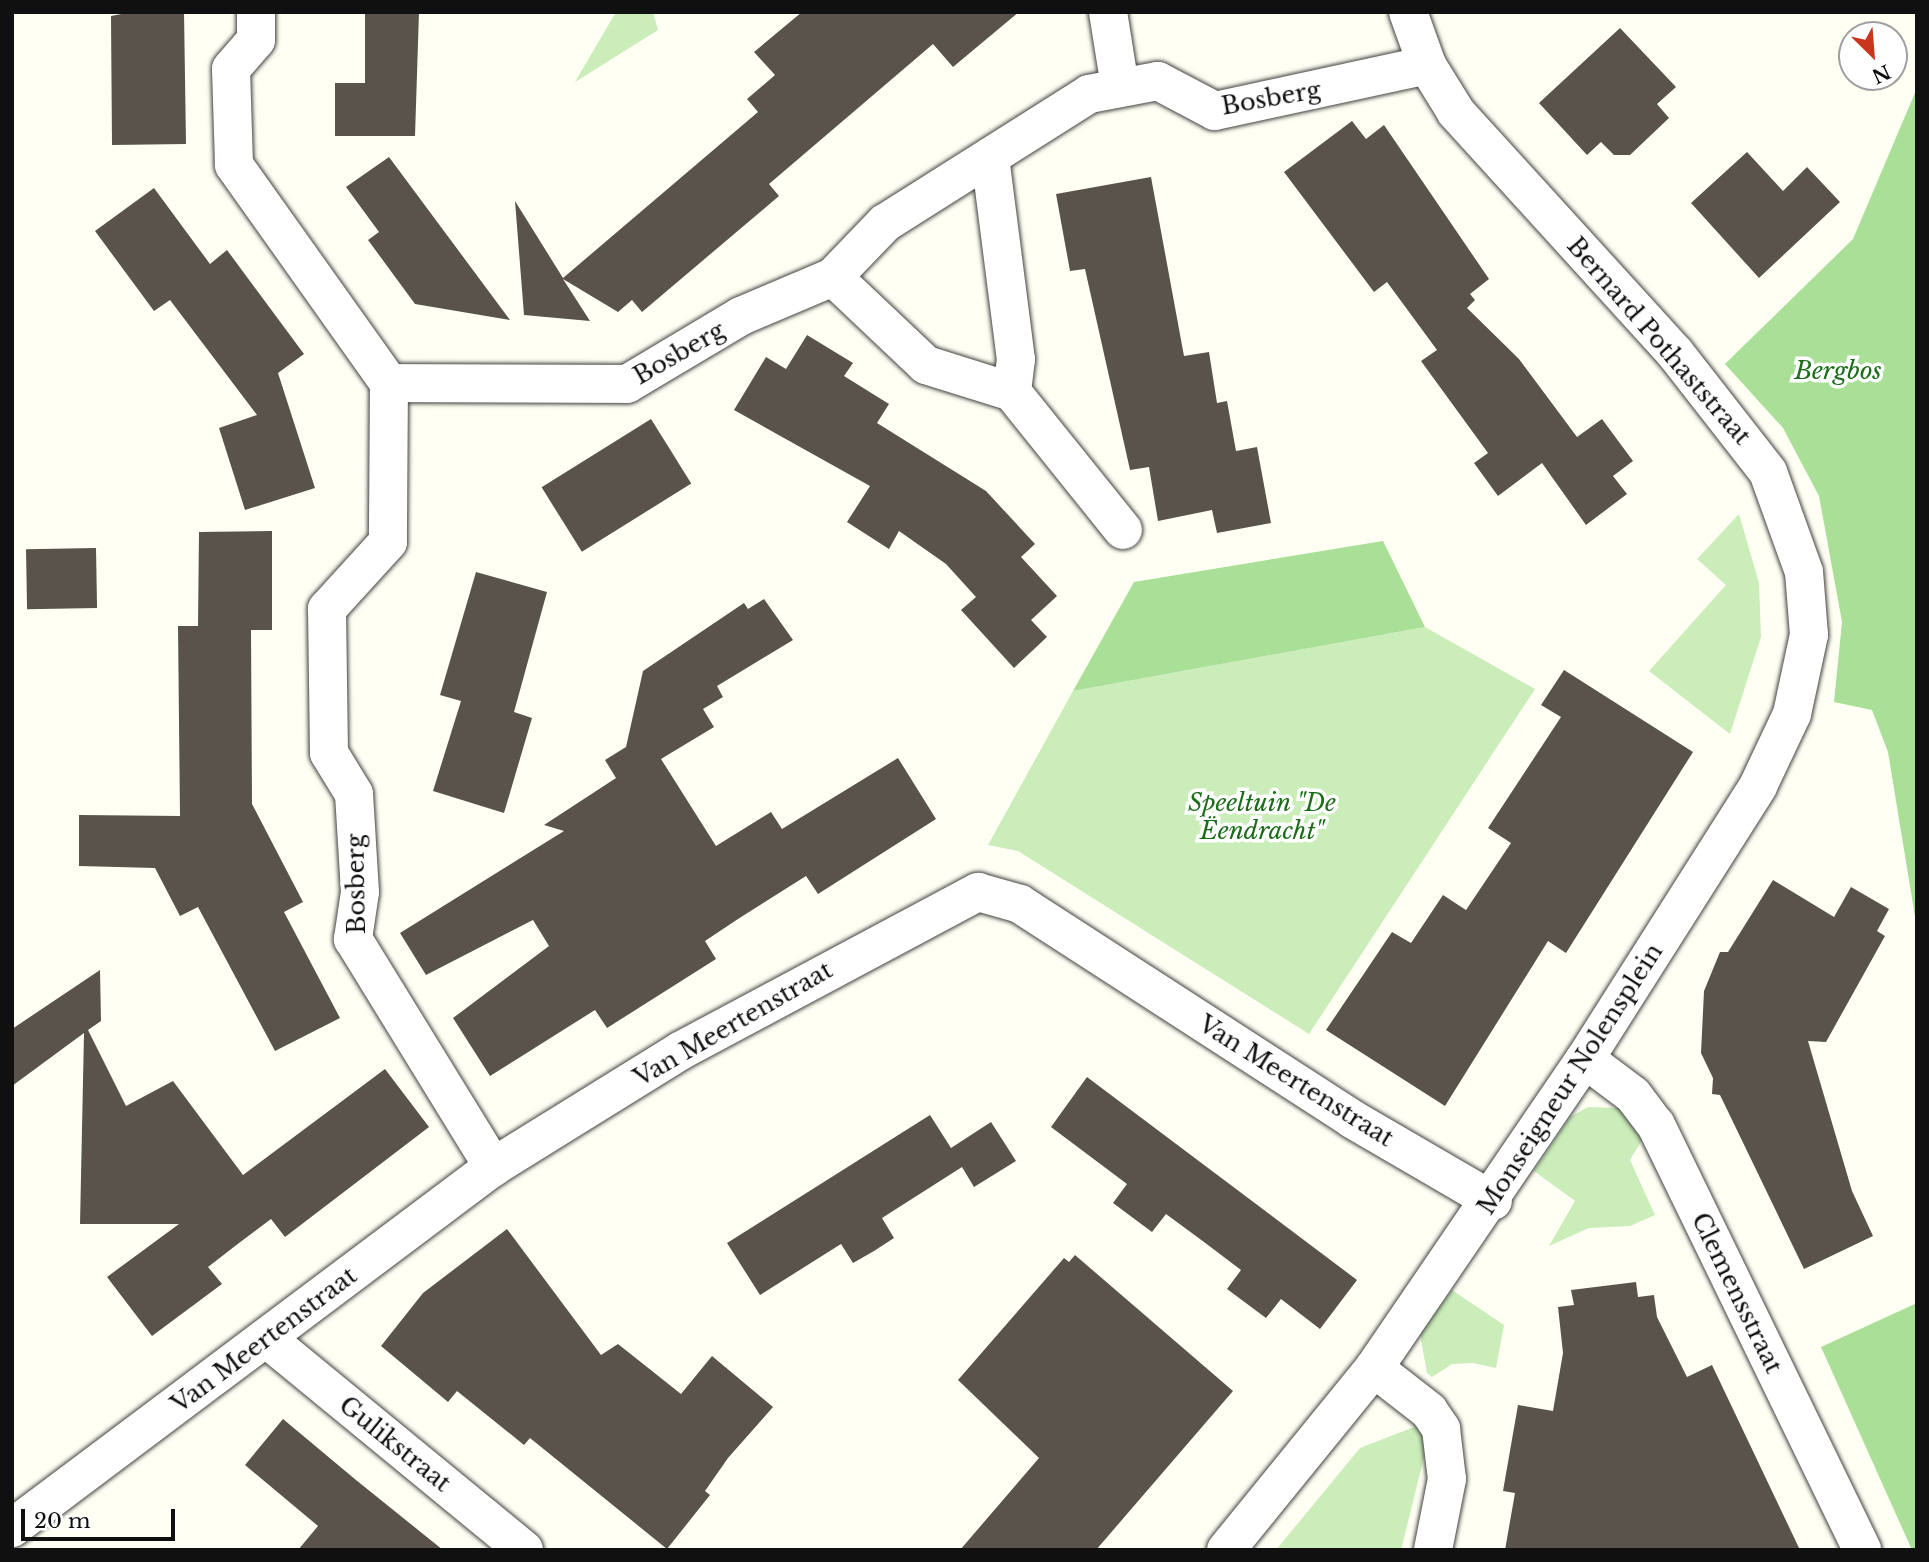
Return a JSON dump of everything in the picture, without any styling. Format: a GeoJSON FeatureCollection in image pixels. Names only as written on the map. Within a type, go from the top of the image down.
{"type":"FeatureCollection","features":[{"type":"Feature","properties":{"kind":"street"},"geometry":{"type":"LineString","coordinates":[[256,12],[256,40],[231,69],[234,164],[389,383]]}},
{"type":"Feature","properties":{"kind":"street"},"geometry":{"type":"LineString","coordinates":[[1108,12],[1120,87]]}},
{"type":"Feature","properties":{"kind":"street","name":"Bernard Pothaststraat"},"geometry":{"type":"LineString","coordinates":[[1408,12],[1426,65],[1456,112],[1737,426],[1778,493],[1804,572],[1809,635],[1793,714],[1758,786]]}},
{"type":"Feature","properties":{"kind":"street","name":"Bosberg"},"geometry":{"type":"LineString","coordinates":[[493,1167],[353,939],[360,892],[354,794],[329,753],[327,609],[388,542],[389,383],[627,384],[741,316],[833,277],[885,223],[1089,94],[1158,81],[1215,111],[1426,65]]}},
{"type":"Feature","properties":{"kind":"street"},"geometry":{"type":"LineString","coordinates":[[990,157],[1016,359],[1012,392]]}},
{"type":"Feature","properties":{"kind":"street"},"geometry":{"type":"LineString","coordinates":[[833,277],[926,365],[1012,392],[1124,530]]}},
{"type":"Feature","properties":{"kind":"street","name":"Monseigneur Nolensplein"},"geometry":{"type":"LineString","coordinates":[[1226,1550],[1374,1368],[1493,1201],[1758,786]]}},
{"type":"Feature","properties":{"kind":"street","name":"Van Meertenstraat"},"geometry":{"type":"LineString","coordinates":[[12,1528],[493,1167],[680,1051],[978,892],[1020,904],[1352,1119],[1493,1201]]}},
{"type":"Feature","properties":{"kind":"street","name":"Clemensstraat"},"geometry":{"type":"LineString","coordinates":[[1585,1059],[1633,1095],[1656,1125],[1862,1550]]}},
{"type":"Feature","properties":{"kind":"street","name":"Gulikstraat"},"geometry":{"type":"LineString","coordinates":[[265,1338],[524,1550]]}},
{"type":"Feature","properties":{"kind":"street"},"geometry":{"type":"LineString","coordinates":[[1374,1368],[1429,1411],[1441,1429],[1447,1479],[1433,1550]]}},
{"type":"Feature","properties":{"kind":"green space"},"geometry":{"type":"Polygon","coordinates":[[[616,12],[653,12],[658,30],[575,82],[616,12]]]}},
{"type":"Feature","properties":{"kind":"green space","name":"Bergbos"},"geometry":{"type":"Polygon","coordinates":[[[1917,88],[1917,929],[1888,752],[1872,710],[1834,702],[1842,622],[1819,496],[1783,428],[1725,364],[1853,239],[1917,88]]]}},
{"type":"Feature","properties":{"kind":"green space"},"geometry":{"type":"Polygon","coordinates":[[[1739,514],[1759,583],[1761,637],[1730,734],[1649,671],[1726,585],[1697,559],[1739,514]]]}},
{"type":"Feature","properties":{"kind":"green space"},"geometry":{"type":"Polygon","coordinates":[[[1383,541],[1425,627],[1073,691],[1134,582],[1383,541]]]}},
{"type":"Feature","properties":{"kind":"green space","name":"Speeltuin \"De Ëendracht\""},"geometry":{"type":"Polygon","coordinates":[[[1425,627],[1535,689],[1309,1034],[1018,851],[988,845],[1073,691],[1425,627]]]}},
{"type":"Feature","properties":{"kind":"green space"},"geometry":{"type":"Polygon","coordinates":[[[1588,1107],[1618,1108],[1645,1135],[1630,1160],[1655,1215],[1630,1226],[1589,1228],[1549,1246],[1575,1201],[1534,1171],[1570,1117],[1588,1107]]]}},
{"type":"Feature","properties":{"kind":"green space"},"geometry":{"type":"Polygon","coordinates":[[[1452,1290],[1504,1325],[1496,1368],[1473,1363],[1452,1364],[1432,1377],[1427,1373],[1420,1334],[1452,1290]]]}},
{"type":"Feature","properties":{"kind":"green space"},"geometry":{"type":"Polygon","coordinates":[[[1917,1303],[1917,1550],[1912,1550],[1821,1347],[1917,1303]]]}},
{"type":"Feature","properties":{"kind":"green space"},"geometry":{"type":"Polygon","coordinates":[[[1422,1424],[1426,1449],[1401,1550],[1276,1550],[1360,1448],[1422,1424]]]}},
{"type":"Feature","properties":{"kind":"building"},"geometry":{"type":"Polygon","coordinates":[[[132,12],[184,12],[186,144],[112,145],[111,16],[132,12]]]}},
{"type":"Feature","properties":{"kind":"building"},"geometry":{"type":"Polygon","coordinates":[[[365,12],[419,12],[415,136],[335,136],[335,83],[365,83],[365,12]]]}},
{"type":"Feature","properties":{"kind":"building"},"geometry":{"type":"Polygon","coordinates":[[[802,12],[1019,12],[953,67],[933,44],[769,184],[779,196],[642,312],[632,300],[618,312],[563,279],[590,321],[524,315],[515,201],[563,278],[758,112],[747,99],[775,75],[754,52],[802,12]]]}},
{"type":"Feature","properties":{"kind":"building"},"geometry":{"type":"Polygon","coordinates":[[[1620,28],[1676,87],[1657,104],[1669,118],[1630,155],[1614,155],[1601,142],[1587,155],[1539,103],[1620,28]]]}},
{"type":"Feature","properties":{"kind":"building"},"geometry":{"type":"Polygon","coordinates":[[[1352,121],[1366,139],[1384,125],[1489,279],[1470,294],[1475,300],[1467,308],[1519,359],[1577,437],[1602,419],[1633,461],[1613,476],[1627,494],[1586,525],[1542,463],[1498,496],[1474,463],[1488,453],[1421,361],[1437,350],[1387,282],[1374,292],[1284,172],[1352,121]]]}},
{"type":"Feature","properties":{"kind":"building"},"geometry":{"type":"Polygon","coordinates":[[[1747,152],[1783,191],[1807,167],[1840,202],[1759,278],[1691,203],[1747,152]]]}},
{"type":"Feature","properties":{"kind":"building"},"geometry":{"type":"Polygon","coordinates":[[[389,157],[510,320],[415,304],[368,240],[379,232],[346,187],[389,157]]]}},
{"type":"Feature","properties":{"kind":"building"},"geometry":{"type":"Polygon","coordinates":[[[1151,177],[1184,356],[1209,352],[1217,403],[1227,401],[1236,451],[1257,447],[1271,523],[1217,533],[1212,510],[1158,521],[1149,467],[1130,470],[1085,269],[1070,271],[1056,194],[1151,177]]]}},
{"type":"Feature","properties":{"kind":"building"},"geometry":{"type":"Polygon","coordinates":[[[154,188],[210,264],[227,250],[304,354],[278,373],[315,488],[245,510],[219,428],[257,415],[170,300],[154,311],[95,231],[154,188]]]}},
{"type":"Feature","properties":{"kind":"building"},"geometry":{"type":"Polygon","coordinates":[[[807,335],[853,363],[844,376],[889,404],[877,423],[986,491],[1035,544],[1021,557],[1057,596],[1031,620],[1047,637],[1014,668],[961,610],[976,597],[946,564],[899,531],[889,549],[847,522],[870,486],[734,410],[766,357],[786,369],[807,335]]]}},
{"type":"Feature","properties":{"kind":"building"},"geometry":{"type":"Polygon","coordinates":[[[651,419],[691,483],[582,552],[542,487],[651,419]]]}},
{"type":"Feature","properties":{"kind":"building"},"geometry":{"type":"Polygon","coordinates":[[[272,531],[272,630],[251,630],[252,804],[303,902],[284,912],[340,1018],[275,1051],[198,907],[180,916],[155,868],[79,866],[79,815],[180,816],[178,626],[198,626],[199,532],[272,531]]]}},
{"type":"Feature","properties":{"kind":"building"},"geometry":{"type":"Polygon","coordinates":[[[96,548],[97,608],[27,609],[26,549],[96,548]]]}},
{"type":"Feature","properties":{"kind":"building"},"geometry":{"type":"Polygon","coordinates":[[[476,572],[547,592],[514,712],[532,718],[504,813],[433,791],[461,701],[440,695],[476,572]]]}},
{"type":"Feature","properties":{"kind":"building"},"geometry":{"type":"Polygon","coordinates":[[[764,599],[793,640],[717,686],[723,697],[703,709],[714,727],[661,759],[716,846],[771,812],[782,829],[898,758],[936,819],[818,894],[806,876],[738,919],[705,941],[716,959],[607,1028],[595,1010],[490,1076],[453,1018],[549,946],[533,920],[426,975],[400,933],[564,831],[544,825],[616,778],[605,760],[626,747],[643,671],[744,603],[748,609],[764,599]]]}},
{"type":"Feature","properties":{"kind":"building"},"geometry":{"type":"Polygon","coordinates":[[[1564,670],[1693,752],[1566,953],[1548,941],[1445,1106],[1326,1030],[1392,932],[1411,943],[1443,895],[1466,910],[1511,843],[1488,828],[1561,717],[1541,705],[1564,670]]]}},
{"type":"Feature","properties":{"kind":"building"},"geometry":{"type":"Polygon","coordinates":[[[1773,880],[1834,917],[1851,887],[1889,909],[1877,931],[1885,936],[1826,1042],[1808,1041],[1852,1191],[1873,1236],[1804,1269],[1720,1095],[1712,1094],[1713,1078],[1701,1053],[1704,991],[1720,952],[1728,952],[1773,880]]]}},
{"type":"Feature","properties":{"kind":"building"},"geometry":{"type":"Polygon","coordinates":[[[100,970],[101,1021],[88,1030],[126,1106],[173,1081],[243,1175],[385,1069],[429,1127],[285,1237],[271,1219],[239,1243],[208,1267],[222,1284],[152,1336],[107,1277],[179,1224],[80,1224],[84,1033],[12,1086],[12,1029],[100,970]]]}},
{"type":"Feature","properties":{"kind":"building"},"geometry":{"type":"Polygon","coordinates":[[[1087,1077],[1357,1280],[1320,1329],[1281,1299],[1266,1318],[1227,1289],[1241,1270],[1204,1242],[1166,1214],[1152,1232],[1113,1203],[1127,1184],[1051,1127],[1087,1077]]]}},
{"type":"Feature","properties":{"kind":"building"},"geometry":{"type":"Polygon","coordinates":[[[930,1115],[951,1148],[991,1122],[1016,1161],[974,1187],[962,1167],[882,1218],[894,1238],[874,1251],[853,1263],[841,1244],[760,1295],[727,1243],[930,1115]]]}},
{"type":"Feature","properties":{"kind":"building"},"geometry":{"type":"Polygon","coordinates":[[[507,1229],[601,1355],[618,1344],[681,1394],[712,1356],[773,1407],[728,1458],[705,1491],[710,1495],[667,1549],[530,1438],[524,1445],[457,1391],[448,1402],[381,1346],[423,1293],[507,1229]]]}},
{"type":"Feature","properties":{"kind":"building"},"geometry":{"type":"Polygon","coordinates":[[[1075,1255],[1233,1391],[1096,1550],[960,1550],[1039,1458],[958,1380],[1064,1258],[1069,1262],[1075,1255]]]}},
{"type":"Feature","properties":{"kind":"building"},"geometry":{"type":"Polygon","coordinates":[[[1636,1282],[1638,1297],[1654,1295],[1657,1317],[1687,1377],[1712,1365],[1800,1550],[1505,1550],[1515,1493],[1503,1491],[1518,1405],[1553,1411],[1563,1353],[1558,1307],[1574,1305],[1571,1290],[1636,1282]]]}},
{"type":"Feature","properties":{"kind":"building"},"geometry":{"type":"Polygon","coordinates":[[[283,1419],[443,1550],[298,1550],[318,1526],[245,1465],[283,1419]]]}}]}
